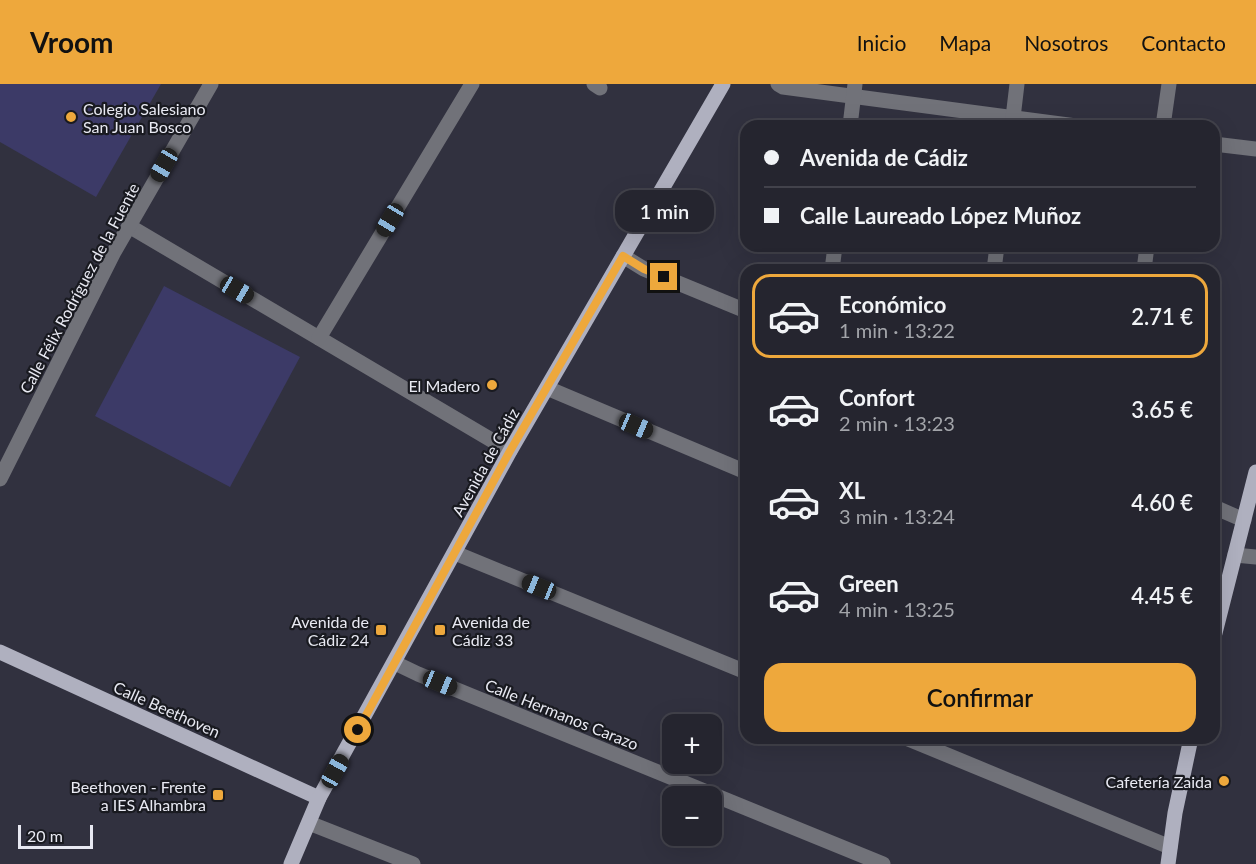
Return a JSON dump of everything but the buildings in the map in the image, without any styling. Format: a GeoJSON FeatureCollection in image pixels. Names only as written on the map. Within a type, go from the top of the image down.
{"type":"FeatureCollection","features":[{"type":"Feature","properties":{"kind":"main road","name":"Avenida de Cádiz"},"geometry":{"type":"LineString","coordinates":[[291,864],[319,798],[510,451],[723,84]]}},
{"type":"Feature","properties":{"kind":"main road"},"geometry":{"type":"LineString","coordinates":[[1220,614],[1256,472]]}},
{"type":"Feature","properties":{"kind":"main road","name":"Calle Beethoven"},"geometry":{"type":"LineString","coordinates":[[0,652],[319,798]]}},
{"type":"Feature","properties":{"kind":"main road"},"geometry":{"type":"LineString","coordinates":[[1168,864],[1190,744]]}},
{"type":"Feature","properties":{"kind":"street","name":"Calle Félix Rodríguez de la Fuente"},"geometry":{"type":"LineString","coordinates":[[0,479],[114,252],[211,84]]}},
{"type":"Feature","properties":{"kind":"street"},"geometry":{"type":"LineString","coordinates":[[319,338],[472,84]]}},
{"type":"Feature","properties":{"kind":"street"},"geometry":{"type":"LineString","coordinates":[[778,84],[783,87],[854,90],[1002,120]]}},
{"type":"Feature","properties":{"kind":"street"},"geometry":{"type":"LineString","coordinates":[[1012,120],[1017,84]]}},
{"type":"Feature","properties":{"kind":"street"},"geometry":{"type":"LineString","coordinates":[[1164,120],[1169,84]]}},
{"type":"Feature","properties":{"kind":"street"},"geometry":{"type":"LineString","coordinates":[[851,120],[854,90]]}},
{"type":"Feature","properties":{"kind":"street"},"geometry":{"type":"LineString","coordinates":[[1220,145],[1256,149]]}},
{"type":"Feature","properties":{"kind":"street"},"geometry":{"type":"LineString","coordinates":[[129,226],[510,451]]}},
{"type":"Feature","properties":{"kind":"street"},"geometry":{"type":"LineString","coordinates":[[623,256],[644,269],[740,309]]}},
{"type":"Feature","properties":{"kind":"street"},"geometry":{"type":"LineString","coordinates":[[547,388],[740,469]]}},
{"type":"Feature","properties":{"kind":"street"},"geometry":{"type":"LineString","coordinates":[[1220,510],[1244,520]]}},
{"type":"Feature","properties":{"kind":"street"},"geometry":{"type":"LineString","coordinates":[[455,553],[740,670]]}},
{"type":"Feature","properties":{"kind":"street"},"geometry":{"type":"LineString","coordinates":[[1235,555],[1256,557]]}},
{"type":"Feature","properties":{"kind":"street","name":"Calle Hermanos Carazo"},"geometry":{"type":"LineString","coordinates":[[395,663],[883,864]]}},
{"type":"Feature","properties":{"kind":"street"},"geometry":{"type":"LineString","coordinates":[[921,744],[1170,847]]}},
{"type":"Feature","properties":{"kind":"street"},"geometry":{"type":"LineString","coordinates":[[309,823],[412,864]]}},
{"type":"Feature","properties":{"kind":"shaded area","name":"Colegio Salesiano San Juan Bosco"},"geometry":{"type":"Polygon","coordinates":[[[0,84],[161,84],[96,197],[0,142],[0,84]]]}},
{"type":"Feature","properties":{"kind":"shaded area"},"geometry":{"type":"Polygon","coordinates":[[[164,286],[300,357],[230,487],[95,416],[164,286]]]}},
{"type":"Feature","properties":{"kind":"place","name":"Colegio Salesiano San Juan Bosco"},"geometry":{"type":"Point","coordinates":[71,117]}},
{"type":"Feature","properties":{"kind":"place","name":"El Madero"},"geometry":{"type":"Point","coordinates":[492,385]}},
{"type":"Feature","properties":{"kind":"place","name":"Avenida de Cádiz 24"},"geometry":{"type":"Point","coordinates":[381,630]}},
{"type":"Feature","properties":{"kind":"place","name":"Avenida de Cádiz 33"},"geometry":{"type":"Point","coordinates":[440,630]}},
{"type":"Feature","properties":{"kind":"place","name":"Cafetería Zaida"},"geometry":{"type":"Point","coordinates":[1224,781]}},
{"type":"Feature","properties":{"kind":"place","name":"Beethoven - Frente a IES Alhambra"},"geometry":{"type":"Point","coordinates":[218,795]}},
{"type":"Feature","properties":{"kind":"route"},"geometry":{"type":"LineString","coordinates":[[358,730],[510,451],[623,256],[644,269],[664,277]]}}]}
